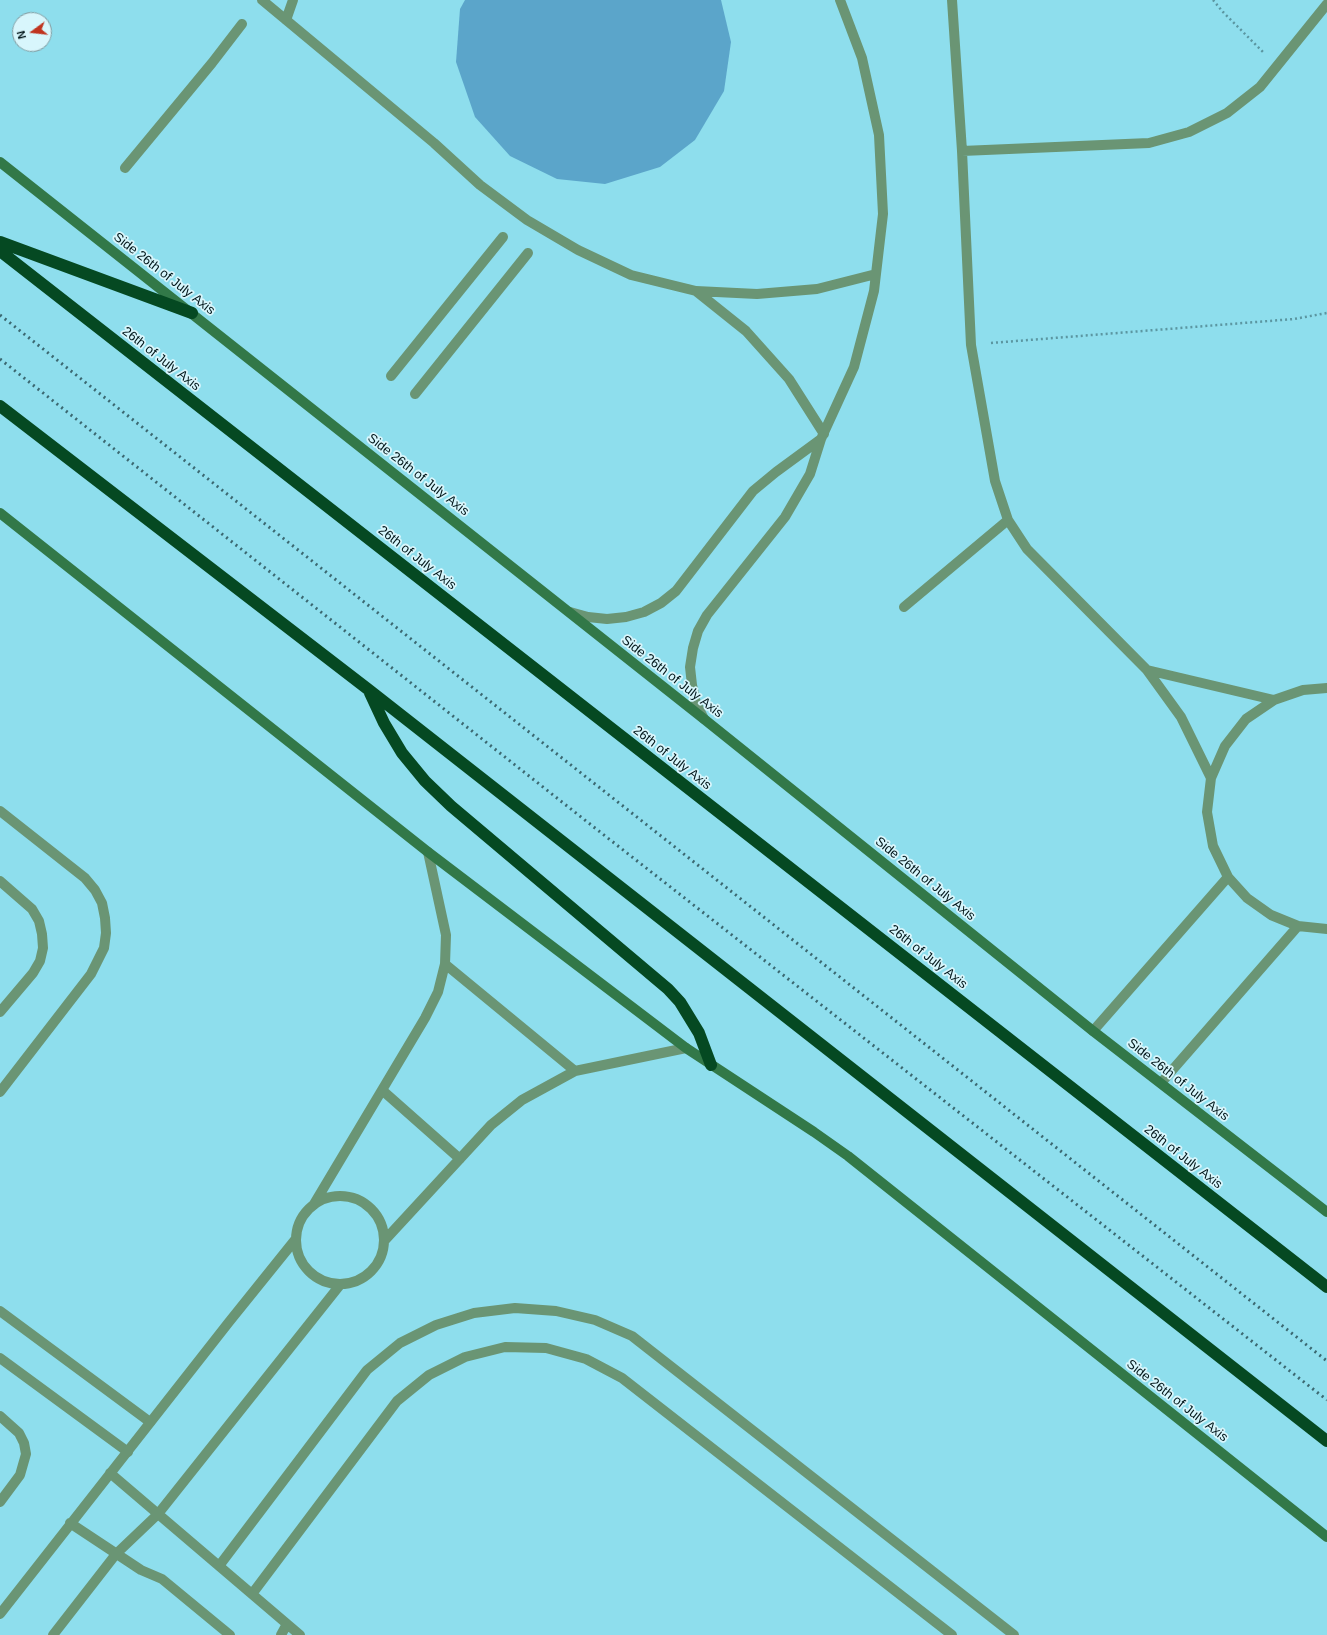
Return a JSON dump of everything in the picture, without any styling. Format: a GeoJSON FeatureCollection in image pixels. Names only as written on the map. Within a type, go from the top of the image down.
{"type":"FeatureCollection","features":[{"type":"Feature","properties":{"kind":"highway"},"geometry":{"type":"LineString","coordinates":[[0,242],[192,313]]}},
{"type":"Feature","properties":{"kind":"highway","name":"26th of July Axis"},"geometry":{"type":"LineString","coordinates":[[0,251],[1327,1287]]}},
{"type":"Feature","properties":{"kind":"highway"},"geometry":{"type":"LineString","coordinates":[[0,406],[369,690],[1327,1441]]}},
{"type":"Feature","properties":{"kind":"highway"},"geometry":{"type":"LineString","coordinates":[[369,690],[384,723],[402,753],[425,781],[451,806],[668,989],[680,1002],[700,1033],[711,1065]]}},
{"type":"Feature","properties":{"kind":"main road","name":"Side 26th of July Axis"},"geometry":{"type":"LineString","coordinates":[[0,162],[704,719],[1093,1031],[1161,1082],[1327,1212]]}},
{"type":"Feature","properties":{"kind":"main road","name":"Side 26th of July Axis"},"geometry":{"type":"LineString","coordinates":[[0,513],[428,852],[686,1048],[848,1156],[1327,1537]]}},
{"type":"Feature","properties":{"kind":"street"},"geometry":{"type":"LineString","coordinates":[[262,0],[434,143],[480,185],[527,220],[578,250],[631,275],[696,291],[757,294],[818,289],[876,274]]}},
{"type":"Feature","properties":{"kind":"street"},"geometry":{"type":"LineString","coordinates":[[286,20],[293,0]]}},
{"type":"Feature","properties":{"kind":"street"},"geometry":{"type":"LineString","coordinates":[[704,719],[696,703],[690,667],[698,631],[707,615],[785,517],[810,474],[822,437],[854,367],[874,292],[883,214],[879,135],[862,58],[840,0]]}},
{"type":"Feature","properties":{"kind":"street"},"geometry":{"type":"LineString","coordinates":[[952,0],[962,151],[971,345],[990,455],[1008,520],[1027,549],[1148,670],[1181,717],[1211,778]]}},
{"type":"Feature","properties":{"kind":"street"},"geometry":{"type":"LineString","coordinates":[[962,151],[1149,143],[1190,132],[1227,113],[1260,86],[1327,4]]}},
{"type":"Feature","properties":{"kind":"street"},"geometry":{"type":"LineString","coordinates":[[125,168],[212,63],[242,24]]}},
{"type":"Feature","properties":{"kind":"street"},"geometry":{"type":"LineString","coordinates":[[391,376],[504,237]]}},
{"type":"Feature","properties":{"kind":"street"},"geometry":{"type":"LineString","coordinates":[[415,394],[528,253]]}},
{"type":"Feature","properties":{"kind":"street"},"geometry":{"type":"LineString","coordinates":[[696,291],[746,331],[785,374],[822,437]]}},
{"type":"Feature","properties":{"kind":"street"},"geometry":{"type":"LineString","coordinates":[[569,612],[588,617],[607,619],[626,617],[644,612],[661,603],[676,591],[753,491],[822,437]]}},
{"type":"Feature","properties":{"kind":"street"},"geometry":{"type":"LineString","coordinates":[[904,607],[1008,520]]}},
{"type":"Feature","properties":{"kind":"street"},"geometry":{"type":"LineString","coordinates":[[1148,670],[1274,700]]}},
{"type":"Feature","properties":{"kind":"street"},"geometry":{"type":"LineString","coordinates":[[1327,688],[1303,690],[1274,700],[1246,719],[1225,746],[1211,778],[1207,812],[1214,846],[1228,877],[1248,898],[1271,915],[1298,926],[1327,929]]}},
{"type":"Feature","properties":{"kind":"street"},"geometry":{"type":"LineString","coordinates":[[0,811],[85,878],[95,890],[102,904],[106,918],[106,933],[104,948],[91,974],[0,1092]]}},
{"type":"Feature","properties":{"kind":"street"},"geometry":{"type":"LineString","coordinates":[[314,1204],[326,1198],[340,1196],[360,1201],[376,1214],[382,1227],[384,1241],[382,1255],[366,1277],[353,1283],[340,1285],[326,1283],[314,1276],[309,1271],[297,1254],[295,1240],[298,1226],[304,1214],[314,1204],[438,992],[446,964],[446,935],[428,852]]}},
{"type":"Feature","properties":{"kind":"street"},"geometry":{"type":"LineString","coordinates":[[1093,1031],[1228,877]]}},
{"type":"Feature","properties":{"kind":"street"},"geometry":{"type":"LineString","coordinates":[[0,881],[32,909],[39,921],[43,948],[40,961],[33,973],[0,1012]]}},
{"type":"Feature","properties":{"kind":"street"},"geometry":{"type":"LineString","coordinates":[[1161,1082],[1298,926]]}},
{"type":"Feature","properties":{"kind":"street"},"geometry":{"type":"LineString","coordinates":[[446,964],[574,1071]]}},
{"type":"Feature","properties":{"kind":"street"},"geometry":{"type":"LineString","coordinates":[[384,1241],[491,1125],[522,1100],[574,1071],[686,1048]]}},
{"type":"Feature","properties":{"kind":"street"},"geometry":{"type":"LineString","coordinates":[[382,1090],[460,1158]]}},
{"type":"Feature","properties":{"kind":"street"},"geometry":{"type":"LineString","coordinates":[[0,1614],[70,1523],[128,1452],[150,1422],[295,1240]]}},
{"type":"Feature","properties":{"kind":"street"},"geometry":{"type":"LineString","coordinates":[[53,1635],[116,1554],[158,1514],[340,1285]]}},
{"type":"Feature","properties":{"kind":"street"},"geometry":{"type":"LineString","coordinates":[[219,1566],[367,1370],[400,1343],[436,1325],[474,1313],[515,1308],[556,1311],[595,1320],[632,1336],[1014,1635]]}},
{"type":"Feature","properties":{"kind":"street"},"geometry":{"type":"LineString","coordinates":[[0,1311],[150,1422]]}},
{"type":"Feature","properties":{"kind":"street"},"geometry":{"type":"LineString","coordinates":[[252,1594],[397,1401],[429,1375],[465,1357],[505,1347],[546,1348],[586,1358],[622,1378],[952,1635]]}},
{"type":"Feature","properties":{"kind":"street"},"geometry":{"type":"LineString","coordinates":[[0,1358],[128,1452]]}},
{"type":"Feature","properties":{"kind":"street"},"geometry":{"type":"LineString","coordinates":[[0,1416],[19,1433],[24,1443],[26,1454],[20,1475],[0,1502]]}},
{"type":"Feature","properties":{"kind":"street"},"geometry":{"type":"LineString","coordinates":[[110,1474],[300,1635]]}},
{"type":"Feature","properties":{"kind":"street"},"geometry":{"type":"LineString","coordinates":[[70,1523],[141,1570],[162,1579],[230,1635]]}},
{"type":"Feature","properties":{"kind":"street"},"geometry":{"type":"LineString","coordinates":[[281,1635],[287,1624]]}},
{"type":"Feature","properties":{"kind":"path"},"geometry":{"type":"LineString","coordinates":[[1212,0],[1222,12],[1277,66]]}},
{"type":"Feature","properties":{"kind":"path"},"geometry":{"type":"LineString","coordinates":[[971,345],[1294,320],[1327,313]]}},
{"type":"Feature","properties":{"kind":"building"},"geometry":{"type":"Polygon","coordinates":[[[465,0],[721,0],[731,42],[724,91],[695,140],[660,167],[605,184],[557,179],[510,156],[475,117],[456,62],[460,9],[465,0]]]}},
{"type":"Feature","properties":{"kind":"railway"},"geometry":{"type":"LineString","coordinates":[[0,315],[1327,1361]]}},
{"type":"Feature","properties":{"kind":"railway"},"geometry":{"type":"LineString","coordinates":[[0,359],[595,828],[1327,1400]]}}]}
